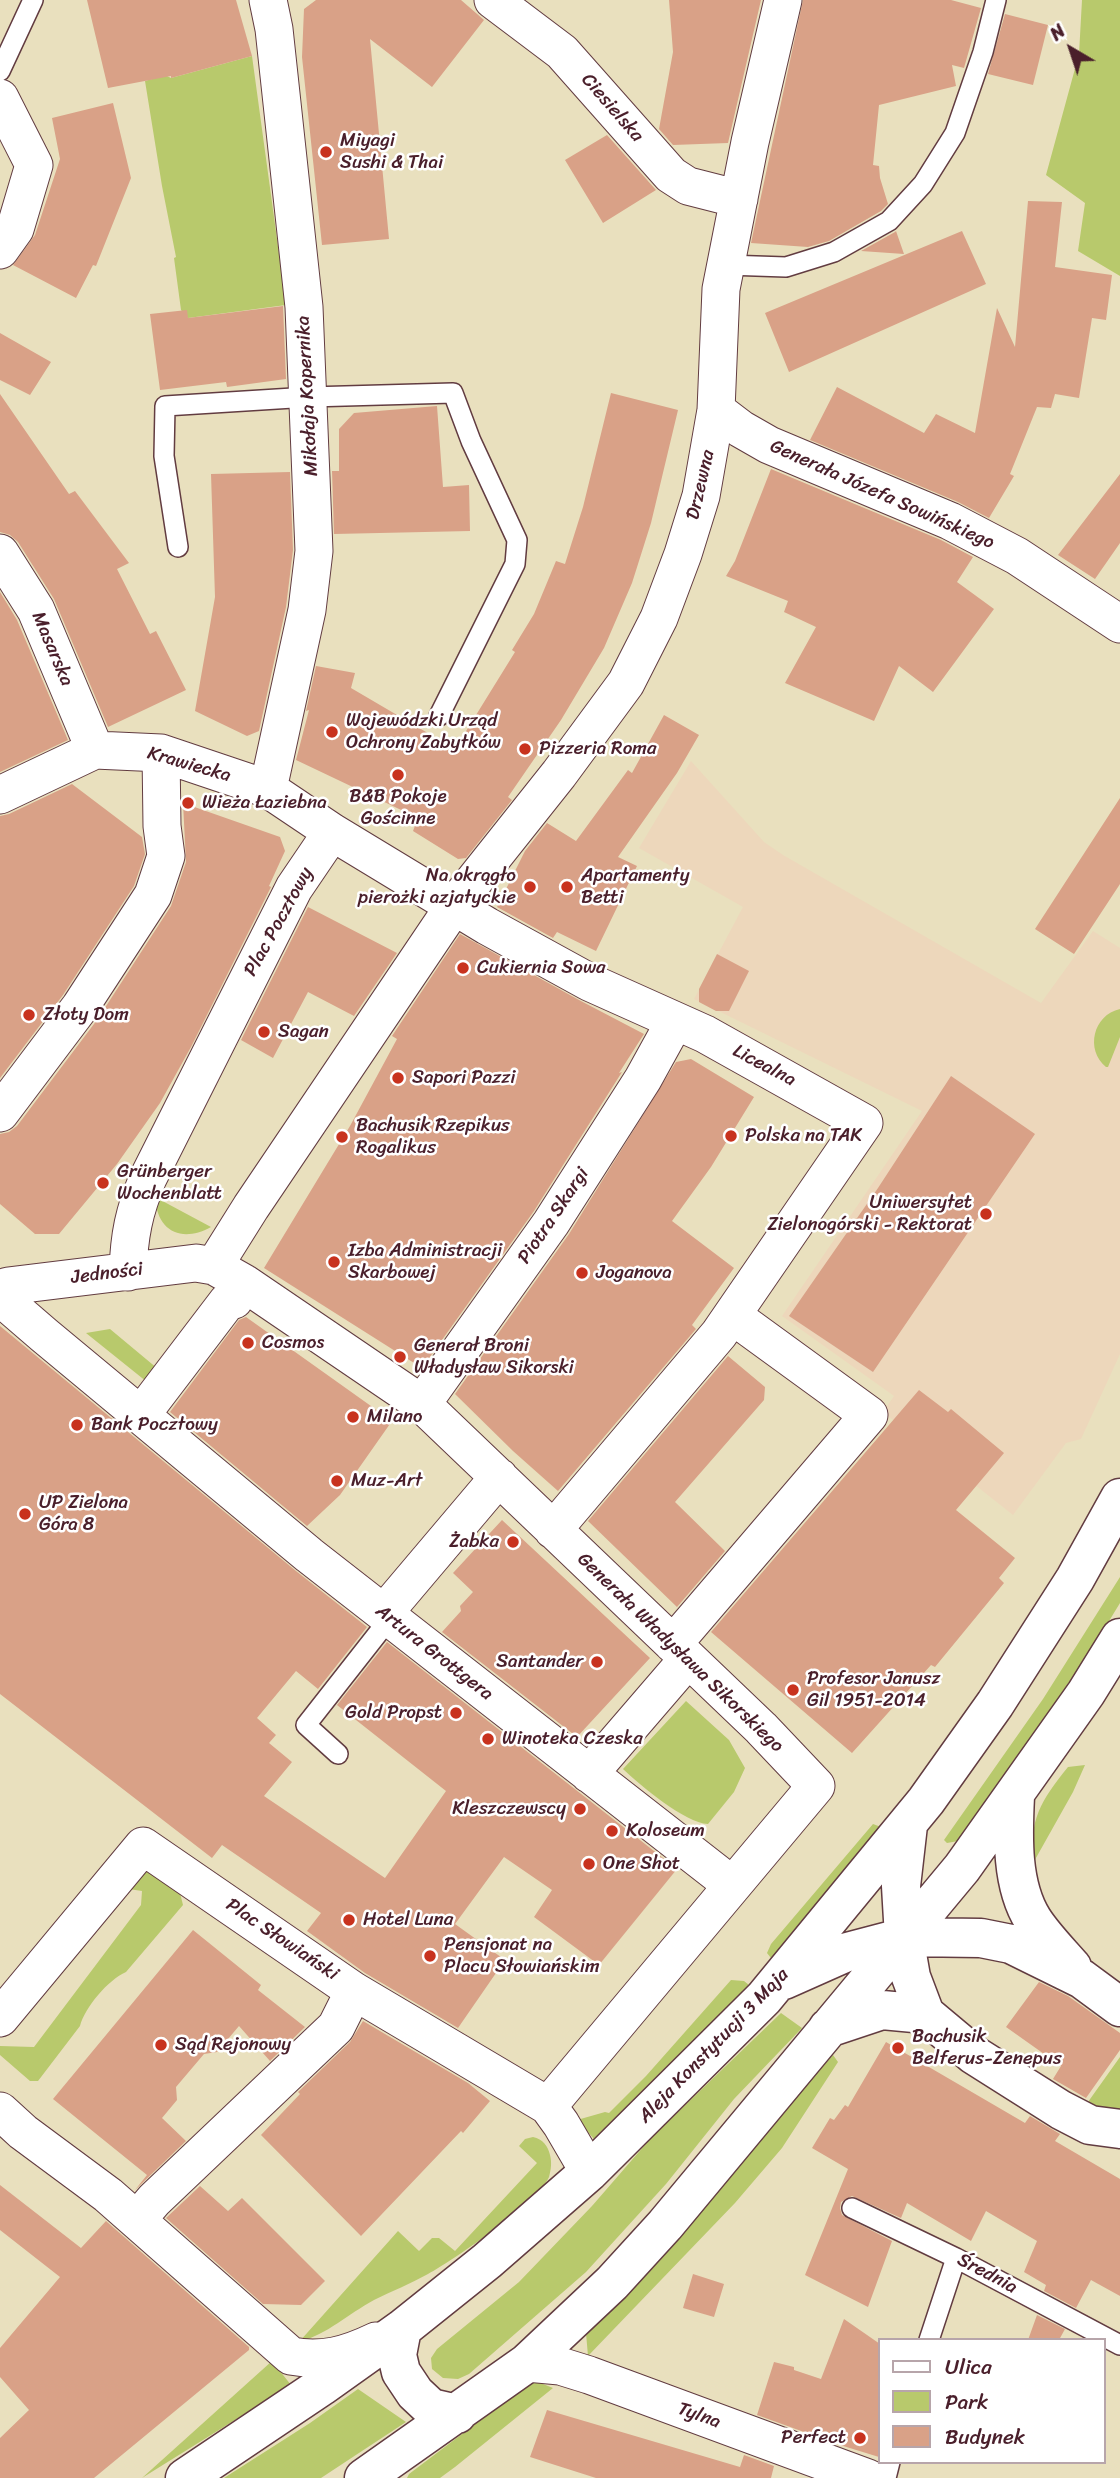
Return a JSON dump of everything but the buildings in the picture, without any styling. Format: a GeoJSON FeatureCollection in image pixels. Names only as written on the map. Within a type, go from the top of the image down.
{"type":"FeatureCollection","features":[{"type":"Feature","properties":{"kind":"main road","name":"Aleja Konstytucji 3 Maja"},"geometry":{"type":"LineString","coordinates":[[185,2478],[402,2329],[487,2261],[589,2172],[778,1982],[908,1825],[995,1704],[1074,1579],[1120,1498]]}},
{"type":"Feature","properties":{"kind":"main road"},"geometry":{"type":"LineString","coordinates":[[365,2478],[527,2363],[612,2283],[665,2225],[968,1861],[1086,1693],[1120,1638]]}},
{"type":"Feature","properties":{"kind":"main road"},"geometry":{"type":"LineString","coordinates":[[1015,1796],[1013,1839],[1020,1886],[1031,1917],[1082,1979]]}},
{"type":"Feature","properties":{"kind":"main road"},"geometry":{"type":"LineString","coordinates":[[908,1825],[901,1886],[904,1937],[911,1978],[925,2014],[974,2055],[1061,2110],[1090,2125],[1120,2129]]}},
{"type":"Feature","properties":{"kind":"main road"},"geometry":{"type":"LineString","coordinates":[[778,1982],[847,1952],[904,1937],[981,1938],[1011,1944],[1082,1979],[1120,2007]]}},
{"type":"Feature","properties":{"kind":"main road"},"geometry":{"type":"LineString","coordinates":[[828,2028],[882,2010],[925,2014]]}},
{"type":"Feature","properties":{"kind":"main road"},"geometry":{"type":"LineString","coordinates":[[402,2329],[397,2355],[401,2372],[415,2393],[431,2408],[457,2414]]}},
{"type":"Feature","properties":{"kind":"street","name":"Mikołaja Kopernika"},"geometry":{"type":"LineString","coordinates":[[268,0],[274,29],[303,293],[314,551],[307,610],[268,789]]}},
{"type":"Feature","properties":{"kind":"street","name":"Ciesielska"},"geometry":{"type":"LineString","coordinates":[[493,0],[562,52],[671,175],[688,186],[739,199]]}},
{"type":"Feature","properties":{"kind":"street","name":"Drzewna"},"geometry":{"type":"LineString","coordinates":[[454,906],[551,785],[626,683],[659,618],[684,554],[701,496],[716,410],[721,289],[783,0]]}},
{"type":"Feature","properties":{"kind":"street"},"geometry":{"type":"LineString","coordinates":[[0,98],[34,165],[15,229],[0,250]]}},
{"type":"Feature","properties":{"kind":"street","name":"Generała Józefa Sowińskiego"},"geometry":{"type":"LineString","coordinates":[[716,410],[769,445],[950,521],[1017,556],[1120,624]]}},
{"type":"Feature","properties":{"kind":"street","name":"Masarska"},"geometry":{"type":"LineString","coordinates":[[0,553],[36,610],[95,750]]}},
{"type":"Feature","properties":{"kind":"street","name":"Krawiecka"},"geometry":{"type":"LineString","coordinates":[[0,795],[95,750],[161,753],[268,789],[332,832]]}},
{"type":"Feature","properties":{"kind":"street"},"geometry":{"type":"LineString","coordinates":[[0,1113],[80,1007],[153,895],[166,856],[162,825],[161,753]]}},
{"type":"Feature","properties":{"kind":"street"},"geometry":{"type":"LineString","coordinates":[[214,1266],[454,906],[332,832]]}},
{"type":"Feature","properties":{"kind":"street","name":"Plac Pocztowy"},"geometry":{"type":"LineString","coordinates":[[128,1272],[128,1245],[134,1212],[148,1178],[294,888],[332,832]]}},
{"type":"Feature","properties":{"kind":"street","name":"Licealna"},"geometry":{"type":"LineString","coordinates":[[454,906],[589,982],[705,1034],[864,1123],[733,1316],[553,1531]]}},
{"type":"Feature","properties":{"kind":"street","name":"Piotra Skargi"},"geometry":{"type":"LineString","coordinates":[[422,1404],[551,1223],[643,1079],[675,1021]]}},
{"type":"Feature","properties":{"kind":"street","name":"Jedności"},"geometry":{"type":"LineString","coordinates":[[6,1299],[8,1286],[195,1263],[214,1266]]}},
{"type":"Feature","properties":{"kind":"street","name":"Generała Władysława Sikorskiego"},"geometry":{"type":"LineString","coordinates":[[214,1266],[244,1283],[422,1404],[761,1728],[816,1786],[548,2106]]}},
{"type":"Feature","properties":{"kind":"street"},"geometry":{"type":"LineString","coordinates":[[6,1299],[141,1415],[227,1302],[234,1300]]}},
{"type":"Feature","properties":{"kind":"street"},"geometry":{"type":"LineString","coordinates":[[589,1774],[680,1651],[869,1415],[733,1316]]}},
{"type":"Feature","properties":{"kind":"street","name":"Artura Grottgera"},"geometry":{"type":"LineString","coordinates":[[141,1415],[309,1555],[732,1885]]}},
{"type":"Feature","properties":{"kind":"street"},"geometry":{"type":"LineString","coordinates":[[387,1616],[499,1478]]}},
{"type":"Feature","properties":{"kind":"street","name":"Plac Słowiański"},"geometry":{"type":"LineString","coordinates":[[0,2018],[143,1846],[354,1991],[548,2106],[589,2172]]}},
{"type":"Feature","properties":{"kind":"street"},"geometry":{"type":"LineString","coordinates":[[137,2220],[153,2200],[336,2027],[354,1991]]}},
{"type":"Feature","properties":{"kind":"street"},"geometry":{"type":"LineString","coordinates":[[0,2110],[23,2132],[108,2194],[291,2356],[310,2360],[334,2357],[402,2329]]}},
{"type":"Feature","properties":{"kind":"street","name":"Tylna"},"geometry":{"type":"LineString","coordinates":[[527,2363],[560,2366],[589,2375],[849,2475]]}},
{"type":"Feature","properties":{"kind":"lane"},"geometry":{"type":"LineString","coordinates":[[0,71],[33,0]]}},
{"type":"Feature","properties":{"kind":"lane"},"geometry":{"type":"LineString","coordinates":[[726,265],[786,267],[834,252],[889,221],[923,184],[955,133],[983,52],[996,0]]}},
{"type":"Feature","properties":{"kind":"lane"},"geometry":{"type":"LineString","coordinates":[[178,547],[164,456],[164,406],[309,397],[453,393],[471,441],[517,540],[515,564],[439,716]]}},
{"type":"Feature","properties":{"kind":"lane"},"geometry":{"type":"LineString","coordinates":[[338,1754],[306,1725],[387,1616]]}},
{"type":"Feature","properties":{"kind":"lane","name":"Średnia"},"geometry":{"type":"LineString","coordinates":[[852,2208],[956,2258],[1120,2345]]}},
{"type":"Feature","properties":{"kind":"lane"},"geometry":{"type":"LineString","coordinates":[[930,2338],[956,2258]]}},
{"type":"Feature","properties":{"kind":"shaded area","name":"Uniwersytet Zielonogórski - Rektorat"},"geometry":{"type":"Polygon","coordinates":[[[691,761],[764,842],[1041,1003],[1093,931],[1120,948],[1120,1354],[1081,1439],[1066,1443],[1013,1515],[883,1412],[894,1396],[782,1316],[922,1111],[694,999],[743,907],[639,848],[691,761]]]}},
{"type":"Feature","properties":{"kind":"green space"},"geometry":{"type":"Polygon","coordinates":[[[1082,0],[1120,0],[1120,276],[1078,251],[1085,203],[1046,175],[1079,54],[1082,0]]]}},
{"type":"Feature","properties":{"kind":"green space"},"geometry":{"type":"Polygon","coordinates":[[[252,56],[286,305],[188,318],[181,310],[176,257],[145,81],[165,75],[171,78],[252,56]]]}},
{"type":"Feature","properties":{"kind":"green space"},"geometry":{"type":"Polygon","coordinates":[[[1120,1009],[1120,1037],[1106,1067],[1096,1052],[1095,1034],[1103,1018],[1120,1009]]]}},
{"type":"Feature","properties":{"kind":"green space"},"geometry":{"type":"Polygon","coordinates":[[[155,1197],[211,1227],[190,1234],[173,1231],[161,1219],[155,1197]]]}},
{"type":"Feature","properties":{"kind":"green space"},"geometry":{"type":"Polygon","coordinates":[[[110,1329],[158,1369],[147,1382],[86,1333],[110,1329]]]}},
{"type":"Feature","properties":{"kind":"green space"},"geometry":{"type":"Polygon","coordinates":[[[1120,1577],[1120,1603],[1068,1685],[958,1841],[947,1843],[944,1840],[1043,1699],[1120,1577]]]}},
{"type":"Feature","properties":{"kind":"green space"},"geometry":{"type":"Polygon","coordinates":[[[686,1701],[729,1740],[745,1768],[734,1792],[708,1824],[675,1810],[623,1769],[686,1701]]]}},
{"type":"Feature","properties":{"kind":"green space"},"geometry":{"type":"Polygon","coordinates":[[[1085,1765],[1032,1865],[1035,1823],[1044,1801],[1068,1767],[1085,1765]]]}},
{"type":"Feature","properties":{"kind":"green space"},"geometry":{"type":"Polygon","coordinates":[[[873,1824],[881,1827],[827,1895],[771,1958],[767,1953],[771,1944],[873,1824]]]}},
{"type":"Feature","properties":{"kind":"green space"},"geometry":{"type":"Polygon","coordinates":[[[144,1870],[159,1870],[177,1881],[183,1905],[126,1972],[98,1995],[80,2026],[38,2081],[30,2081],[0,2055],[0,2046],[34,2047],[141,1905],[142,1891],[122,1888],[144,1870]]]}},
{"type":"Feature","properties":{"kind":"green space"},"geometry":{"type":"Polygon","coordinates":[[[731,1980],[744,1981],[749,1985],[594,2139],[577,2120],[609,2113],[646,2076],[731,1980]]]}},
{"type":"Feature","properties":{"kind":"green space"},"geometry":{"type":"Polygon","coordinates":[[[781,2013],[802,2028],[734,2099],[666,2184],[586,2272],[469,2374],[458,2379],[443,2378],[432,2369],[431,2358],[437,2349],[519,2282],[592,2206],[651,2138],[781,2013]]]}},
{"type":"Feature","properties":{"kind":"green space"},"geometry":{"type":"Polygon","coordinates":[[[833,2055],[838,2062],[782,2148],[735,2203],[588,2356],[586,2333],[833,2055]]]}},
{"type":"Feature","properties":{"kind":"green space"},"geometry":{"type":"Polygon","coordinates":[[[1120,2057],[1120,2121],[1083,2109],[1120,2057]]]}},
{"type":"Feature","properties":{"kind":"green space"},"geometry":{"type":"Polygon","coordinates":[[[525,2139],[540,2139],[546,2146],[551,2166],[549,2177],[529,2201],[494,2230],[440,2267],[374,2300],[329,2329],[299,2342],[398,2231],[419,2251],[432,2238],[439,2238],[455,2251],[537,2163],[519,2146],[525,2139]]]}},
{"type":"Feature","properties":{"kind":"green space"},"geometry":{"type":"Polygon","coordinates":[[[272,2361],[291,2385],[142,2478],[272,2361]]]}},
{"type":"Feature","properties":{"kind":"green space"},"geometry":{"type":"Polygon","coordinates":[[[538,2382],[553,2388],[440,2478],[407,2478],[527,2385],[538,2382]]]}},
{"type":"Feature","properties":{"kind":"green space"},"geometry":{"type":"Polygon","coordinates":[[[358,2389],[406,2422],[321,2478],[224,2478],[310,2423],[358,2389]]]}},
{"type":"Feature","properties":{"kind":"place","name":"Miyagi Sushi & Thai"},"geometry":{"type":"Point","coordinates":[326,152]}},
{"type":"Feature","properties":{"kind":"place","name":"Wojewódzki Urząd Ochrony Zabytków"},"geometry":{"type":"Point","coordinates":[332,732]}},
{"type":"Feature","properties":{"kind":"place","name":"Pizzeria Roma"},"geometry":{"type":"Point","coordinates":[525,749]}},
{"type":"Feature","properties":{"kind":"place","name":"B&B Pokoje Gościnne"},"geometry":{"type":"Point","coordinates":[398,775]}},
{"type":"Feature","properties":{"kind":"place","name":"Wieża Łaziebna"},"geometry":{"type":"Point","coordinates":[188,803]}},
{"type":"Feature","properties":{"kind":"place","name":"Na okrągło pierożki azjatyckie"},"geometry":{"type":"Point","coordinates":[530,887]}},
{"type":"Feature","properties":{"kind":"place","name":"Apartamenty Betti"},"geometry":{"type":"Point","coordinates":[567,887]}},
{"type":"Feature","properties":{"kind":"place","name":"Cukiernia Sowa"},"geometry":{"type":"Point","coordinates":[463,968]}},
{"type":"Feature","properties":{"kind":"place","name":"Złoty Dom"},"geometry":{"type":"Point","coordinates":[29,1015]}},
{"type":"Feature","properties":{"kind":"place","name":"Sagan"},"geometry":{"type":"Point","coordinates":[264,1032]}},
{"type":"Feature","properties":{"kind":"place","name":"Sapori Pazzi"},"geometry":{"type":"Point","coordinates":[398,1078]}},
{"type":"Feature","properties":{"kind":"place","name":"Polska na TAK"},"geometry":{"type":"Point","coordinates":[731,1136]}},
{"type":"Feature","properties":{"kind":"place","name":"Bachusik Rzepikus Rogalikus"},"geometry":{"type":"Point","coordinates":[342,1137]}},
{"type":"Feature","properties":{"kind":"place","name":"Grünberger Wochenblatt"},"geometry":{"type":"Point","coordinates":[103,1183]}},
{"type":"Feature","properties":{"kind":"place","name":"Uniwersytet Zielonogórski - Rektorat"},"geometry":{"type":"Point","coordinates":[986,1214]}},
{"type":"Feature","properties":{"kind":"place","name":"Izba Administracji Skarbowej"},"geometry":{"type":"Point","coordinates":[334,1262]}},
{"type":"Feature","properties":{"kind":"place","name":"Joganova"},"geometry":{"type":"Point","coordinates":[582,1273]}},
{"type":"Feature","properties":{"kind":"place","name":"Cosmos"},"geometry":{"type":"Point","coordinates":[248,1343]}},
{"type":"Feature","properties":{"kind":"place","name":"Generał Broni Władysław Sikorski"},"geometry":{"type":"Point","coordinates":[400,1357]}},
{"type":"Feature","properties":{"kind":"place","name":"Milano"},"geometry":{"type":"Point","coordinates":[353,1417]}},
{"type":"Feature","properties":{"kind":"place","name":"Bank Pocztowy"},"geometry":{"type":"Point","coordinates":[77,1425]}},
{"type":"Feature","properties":{"kind":"place","name":"Muz-Art"},"geometry":{"type":"Point","coordinates":[337,1481]}},
{"type":"Feature","properties":{"kind":"place","name":"UP Zielona Góra 8"},"geometry":{"type":"Point","coordinates":[25,1514]}},
{"type":"Feature","properties":{"kind":"place","name":"Żabka"},"geometry":{"type":"Point","coordinates":[513,1542]}},
{"type":"Feature","properties":{"kind":"place","name":"Santander"},"geometry":{"type":"Point","coordinates":[597,1662]}},
{"type":"Feature","properties":{"kind":"place","name":"Profesor Janusz Gil 1951-2014"},"geometry":{"type":"Point","coordinates":[793,1690]}},
{"type":"Feature","properties":{"kind":"place","name":"Gold Propst"},"geometry":{"type":"Point","coordinates":[456,1713]}},
{"type":"Feature","properties":{"kind":"place","name":"Winoteka Czeska"},"geometry":{"type":"Point","coordinates":[488,1739]}},
{"type":"Feature","properties":{"kind":"place","name":"Kleszczewscy"},"geometry":{"type":"Point","coordinates":[580,1809]}},
{"type":"Feature","properties":{"kind":"place","name":"Koloseum"},"geometry":{"type":"Point","coordinates":[612,1831]}},
{"type":"Feature","properties":{"kind":"place","name":"One Shot"},"geometry":{"type":"Point","coordinates":[589,1864]}},
{"type":"Feature","properties":{"kind":"place","name":"Hotel Luna"},"geometry":{"type":"Point","coordinates":[349,1920]}},
{"type":"Feature","properties":{"kind":"place","name":"Pensjonat na Placu Słowiańskim"},"geometry":{"type":"Point","coordinates":[430,1956]}},
{"type":"Feature","properties":{"kind":"place","name":"Sąd Rejonowy"},"geometry":{"type":"Point","coordinates":[161,2045]}},
{"type":"Feature","properties":{"kind":"place","name":"Bachusik Belferus-Zenepus"},"geometry":{"type":"Point","coordinates":[898,2048]}},
{"type":"Feature","properties":{"kind":"place","name":"Perfect"},"geometry":{"type":"Point","coordinates":[860,2438]}}]}
